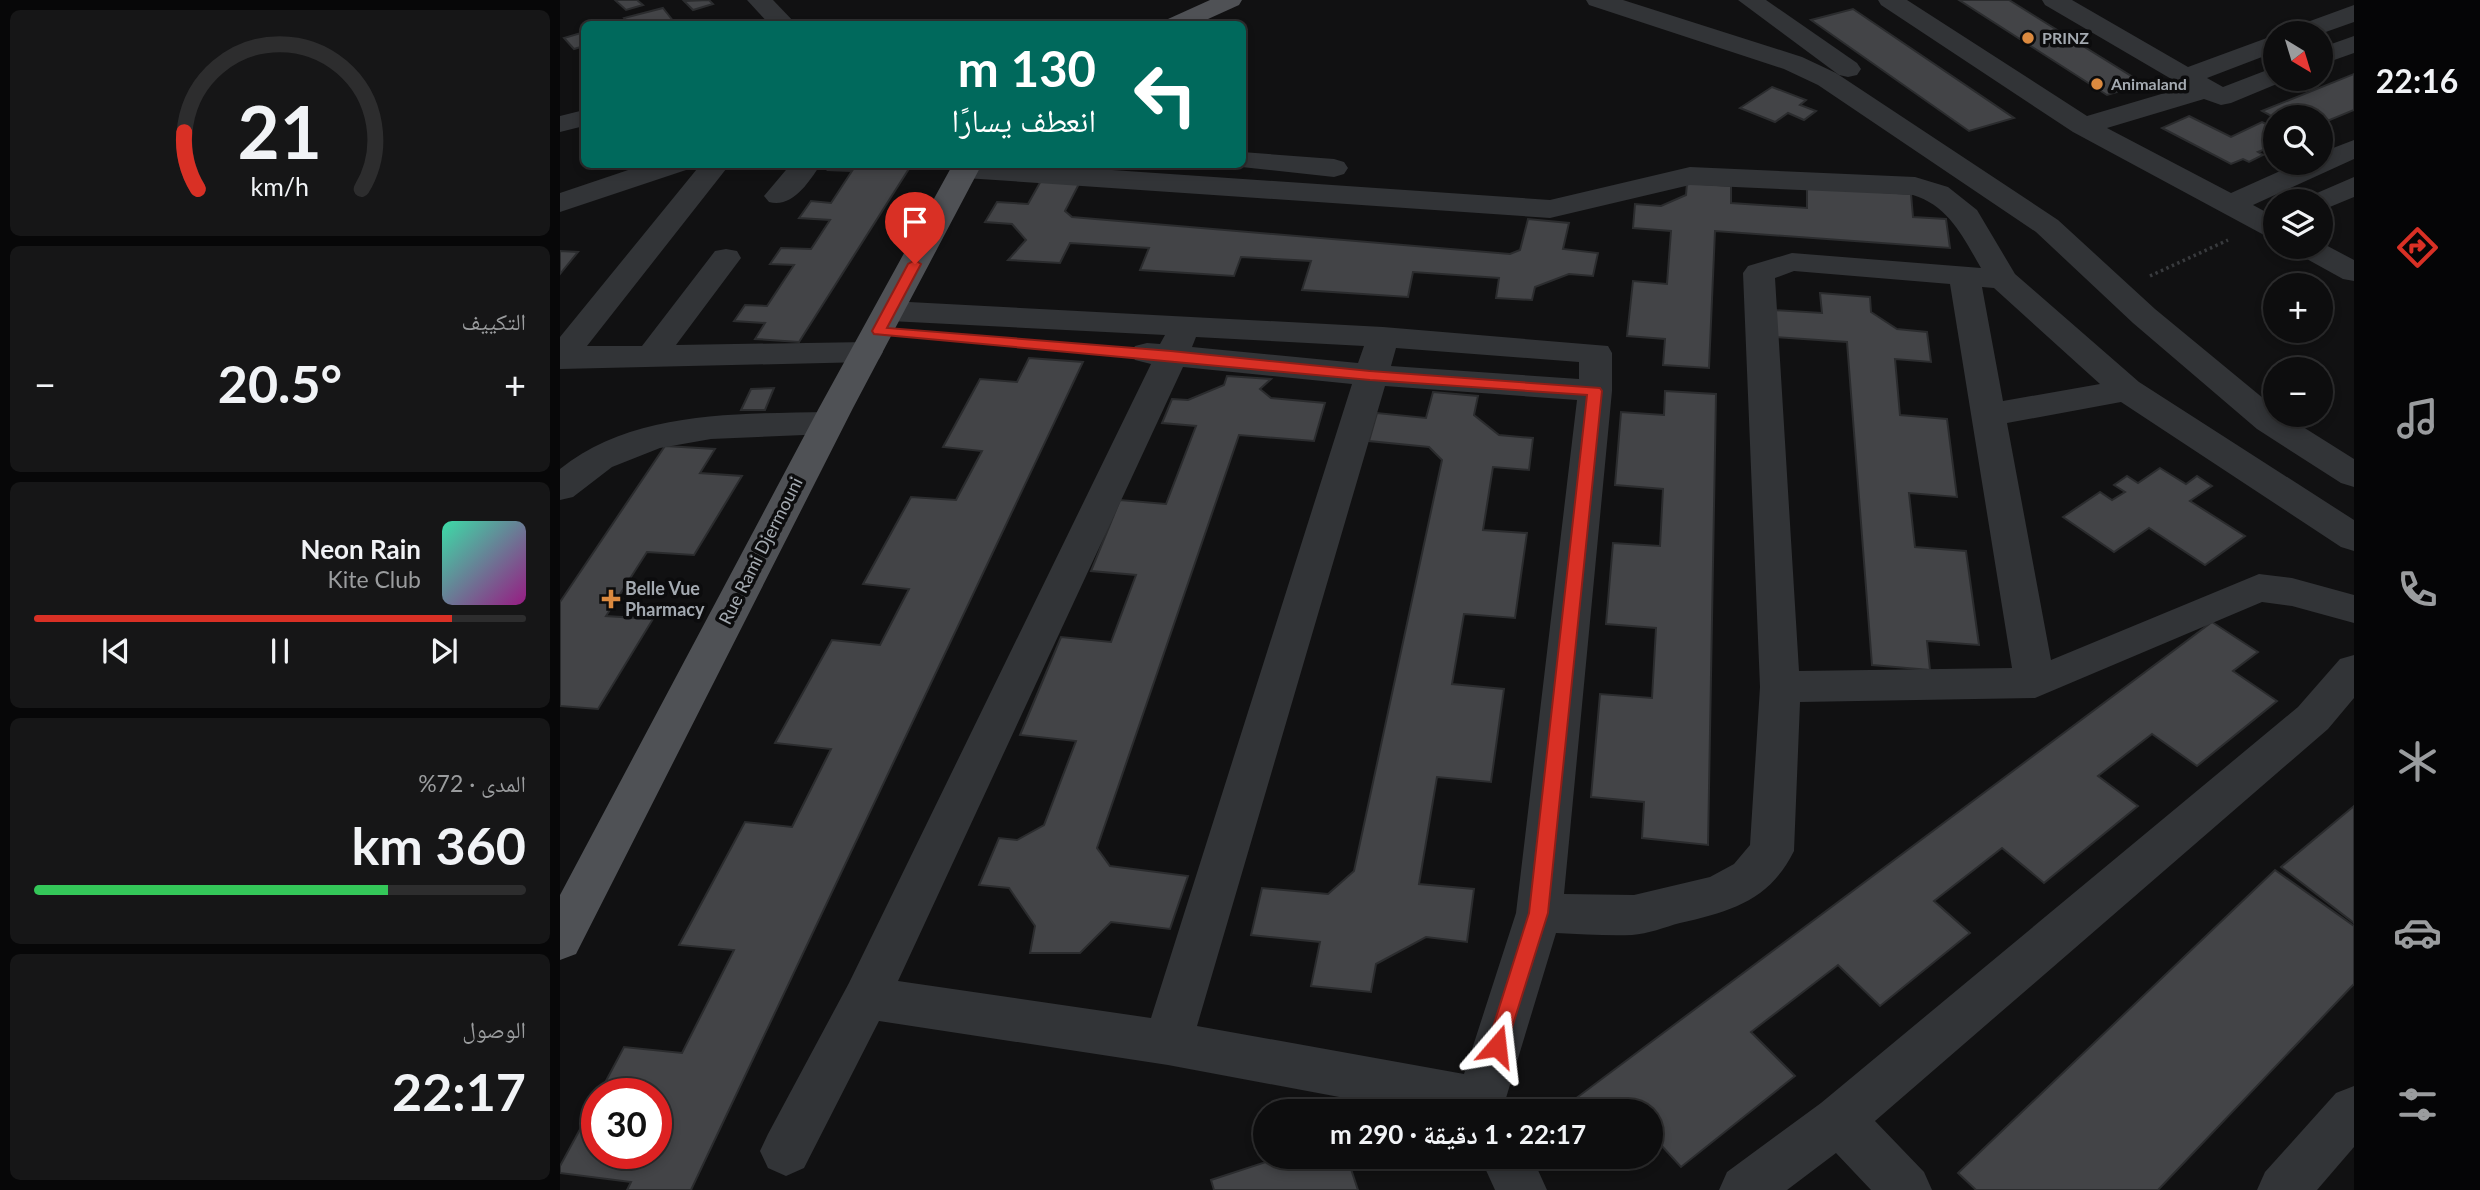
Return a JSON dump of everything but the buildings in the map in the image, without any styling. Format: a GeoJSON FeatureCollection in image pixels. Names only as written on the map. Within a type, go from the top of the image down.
{"type":"FeatureCollection","features":[{"type":"Feature","properties":{"kind":"main road"},"geometry":{"type":"LineString","coordinates":[[1184,21],[1230,0]]}},
{"type":"Feature","properties":{"kind":"main road","name":"Rue Rami Djermouni"},"geometry":{"type":"LineString","coordinates":[[560,940],[828,423],[966,168]]}},
{"type":"Feature","properties":{"kind":"street"},"geometry":{"type":"LineString","coordinates":[[758,0],[780,21]]}},
{"type":"Feature","properties":{"kind":"street"},"geometry":{"type":"LineString","coordinates":[[1598,0],[1793,63],[1827,79],[2048,226],[2118,291],[2269,421],[2354,475]]}},
{"type":"Feature","properties":{"kind":"street"},"geometry":{"type":"LineString","coordinates":[[1890,0],[2083,126],[2263,222]]}},
{"type":"Feature","properties":{"kind":"street"},"geometry":{"type":"LineString","coordinates":[[2054,0],[2221,97],[2263,80]]}},
{"type":"Feature","properties":{"kind":"street"},"geometry":{"type":"LineString","coordinates":[[1761,2],[1968,154],[1988,186]]}},
{"type":"Feature","properties":{"kind":"street"},"geometry":{"type":"LineString","coordinates":[[2333,21],[2354,13]]}},
{"type":"Feature","properties":{"kind":"street"},"geometry":{"type":"LineString","coordinates":[[2333,53],[2354,44]]}},
{"type":"Feature","properties":{"kind":"street"},"geometry":{"type":"LineString","coordinates":[[2083,126],[2196,83],[2263,49]]}},
{"type":"Feature","properties":{"kind":"street"},"geometry":{"type":"LineString","coordinates":[[560,124],[581,119]]}},
{"type":"Feature","properties":{"kind":"street"},"geometry":{"type":"LineString","coordinates":[[2229,205],[2354,148]]}},
{"type":"Feature","properties":{"kind":"street"},"geometry":{"type":"LineString","coordinates":[[1246,160],[1434,177]]}},
{"type":"Feature","properties":{"kind":"street"},"geometry":{"type":"LineString","coordinates":[[560,203],[664,168]]}},
{"type":"Feature","properties":{"kind":"street"},"geometry":{"type":"LineString","coordinates":[[562,358],[713,168]]}},
{"type":"Feature","properties":{"kind":"street"},"geometry":{"type":"LineString","coordinates":[[779,196],[804,168]]}},
{"type":"Feature","properties":{"kind":"street"},"geometry":{"type":"LineString","coordinates":[[998,168],[1089,171],[1550,209],[1690,176],[1916,186],[1938,193],[1966,216],[2003,279],[2127,390],[2354,538]]}},
{"type":"Feature","properties":{"kind":"street"},"geometry":{"type":"LineString","coordinates":[[2333,196],[2354,186]]}},
{"type":"Feature","properties":{"kind":"street"},"geometry":{"type":"LineString","coordinates":[[651,356],[726,258]]}},
{"type":"Feature","properties":{"kind":"street"},"geometry":{"type":"LineString","coordinates":[[2330,259],[2354,272]]}},
{"type":"Feature","properties":{"kind":"street"},"geometry":{"type":"LineString","coordinates":[[1539,913],[1634,915],[1721,894],[1750,877],[1772,851],[1780,687],[1759,273],[1792,262],[2003,279]]}},
{"type":"Feature","properties":{"kind":"street"},"geometry":{"type":"LineString","coordinates":[[1964,275],[2035,682]]}},
{"type":"Feature","properties":{"kind":"street"},"geometry":{"type":"LineString","coordinates":[[562,358],[651,356],[878,332],[1177,342],[1383,337],[1596,353],[1595,391],[1539,913],[1485,1099]]}},
{"type":"Feature","properties":{"kind":"street"},"geometry":{"type":"LineString","coordinates":[[1168,1043],[1383,337]]}},
{"type":"Feature","properties":{"kind":"street"},"geometry":{"type":"LineString","coordinates":[[1177,342],[1370,376],[1595,391]]}},
{"type":"Feature","properties":{"kind":"street"},"geometry":{"type":"LineString","coordinates":[[786,1151],[866,998],[1177,342]]}},
{"type":"Feature","properties":{"kind":"street"},"geometry":{"type":"LineString","coordinates":[[1989,415],[2127,390]]}},
{"type":"Feature","properties":{"kind":"street"},"geometry":{"type":"LineString","coordinates":[[560,488],[597,459],[646,441],[710,426],[828,423]]}},
{"type":"Feature","properties":{"kind":"street"},"geometry":{"type":"LineString","coordinates":[[1780,687],[2035,682],[2259,588],[2292,592],[2354,609]]}},
{"type":"Feature","properties":{"kind":"street"},"geometry":{"type":"LineString","coordinates":[[1745,1190],[1839,1120],[2313,718],[2354,670]]}},
{"type":"Feature","properties":{"kind":"street"},"geometry":{"type":"LineString","coordinates":[[866,998],[1168,1043],[1448,1099]]}},
{"type":"Feature","properties":{"kind":"street"},"geometry":{"type":"LineString","coordinates":[[2283,1190],[2354,1110]]}},
{"type":"Feature","properties":{"kind":"street"},"geometry":{"type":"LineString","coordinates":[[1839,1120],[1906,1190]]}},
{"type":"Feature","properties":{"kind":"street"},"geometry":{"type":"LineString","coordinates":[[1511,1169],[1521,1190]]}},
{"type":"Feature","properties":{"kind":"path"},"geometry":{"type":"LineString","coordinates":[[2118,291],[2263,229]]}},
{"type":"Feature","properties":{"kind":"place","name":"PRINZ"},"geometry":{"type":"Point","coordinates":[2028,38]}},
{"type":"Feature","properties":{"kind":"place","name":"Animaland"},"geometry":{"type":"Point","coordinates":[2097,84]}},
{"type":"Feature","properties":{"kind":"place","name":"Belle Vue Pharmacy"},"geometry":{"type":"Point","coordinates":[611,599]}},
{"type":"Feature","properties":{"kind":"route"},"geometry":{"type":"LineString","coordinates":[[915,264],[879,331],[1171,355],[1370,376],[1595,391],[1539,913],[1497,1046]]}}]}
